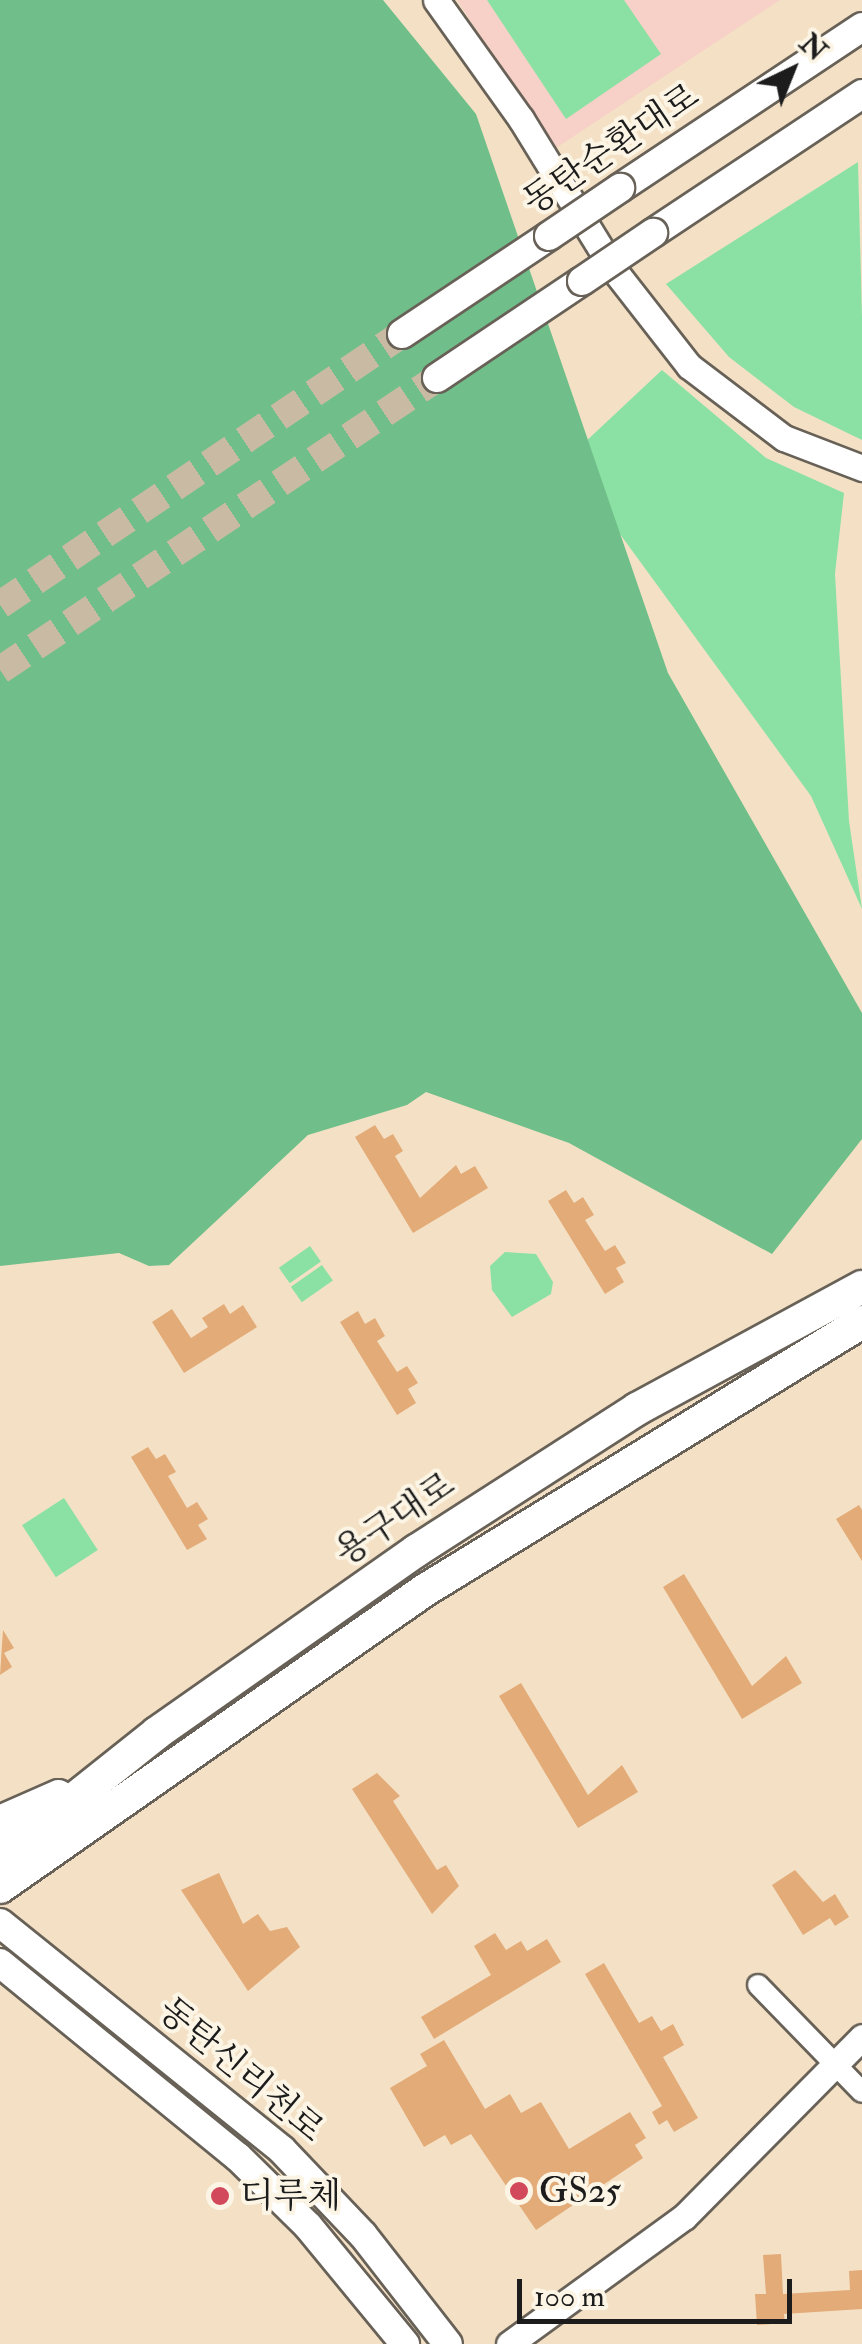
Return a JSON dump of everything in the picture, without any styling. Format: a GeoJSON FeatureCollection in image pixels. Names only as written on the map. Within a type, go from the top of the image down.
{"type":"FeatureCollection","features":[{"type":"Feature","properties":{"kind":"highway","name":"용구대로"},"geometry":{"type":"LineString","coordinates":[[107,1790],[416,1551],[636,1409],[862,1287]]}},
{"type":"Feature","properties":{"kind":"highway","name":"용구대로"},"geometry":{"type":"LineString","coordinates":[[0,1887],[18,1852],[107,1790],[862,1322]]}},
{"type":"Feature","properties":{"kind":"highway"},"geometry":{"type":"LineString","coordinates":[[0,1908],[18,1852],[107,1790]]}},
{"type":"Feature","properties":{"kind":"main road","name":"동탄순환대로"},"geometry":{"type":"LineString","coordinates":[[402,334],[862,27]]}},
{"type":"Feature","properties":{"kind":"main road"},"geometry":{"type":"LineString","coordinates":[[437,378],[862,94]]}},
{"type":"Feature","properties":{"kind":"main road","name":"동탄신리천로"},"geometry":{"type":"LineString","coordinates":[[0,1923],[282,2150],[362,2234],[448,2344]]}},
{"type":"Feature","properties":{"kind":"main road","name":"동탄신리천로"},"geometry":{"type":"LineString","coordinates":[[0,1964],[238,2157],[308,2226],[406,2344]]}},
{"type":"Feature","properties":{"kind":"street"},"geometry":{"type":"LineString","coordinates":[[436,0],[521,119],[614,270],[689,366],[784,438],[855,466]]}},
{"type":"Feature","properties":{"kind":"street"},"geometry":{"type":"LineString","coordinates":[[758,1985],[808,2032],[835,2068],[862,2092]]}},
{"type":"Feature","properties":{"kind":"street"},"geometry":{"type":"LineString","coordinates":[[509,2344],[684,2217],[862,2037]]}},
{"type":"Feature","properties":{"kind":"shaded area"},"geometry":{"type":"Polygon","coordinates":[[[457,0],[780,0],[553,150],[457,0]]]}},
{"type":"Feature","properties":{"kind":"green space"},"geometry":{"type":"Polygon","coordinates":[[[0,0],[383,0],[476,114],[668,673],[862,1013],[862,1139],[772,1254],[569,1143],[426,1092],[407,1105],[308,1135],[169,1265],[149,1266],[119,1253],[0,1266],[0,0]]]}},
{"type":"Feature","properties":{"kind":"green space"},"geometry":{"type":"Polygon","coordinates":[[[487,0],[624,0],[661,54],[566,119],[487,0]]]}},
{"type":"Feature","properties":{"kind":"green space"},"geometry":{"type":"Polygon","coordinates":[[[858,162],[862,440],[794,407],[729,357],[666,284],[858,162]]]}},
{"type":"Feature","properties":{"kind":"green space"},"geometry":{"type":"Polygon","coordinates":[[[662,370],[766,458],[844,493],[835,574],[849,821],[862,909],[811,796],[566,460],[662,370]]]}},
{"type":"Feature","properties":{"kind":"green space"},"geometry":{"type":"Polygon","coordinates":[[[310,1246],[321,1262],[290,1283],[279,1268],[310,1246]]]}},
{"type":"Feature","properties":{"kind":"green space"},"geometry":{"type":"Polygon","coordinates":[[[505,1252],[536,1254],[553,1282],[551,1294],[512,1317],[492,1290],[490,1266],[505,1252]]]}},
{"type":"Feature","properties":{"kind":"green space"},"geometry":{"type":"Polygon","coordinates":[[[322,1265],[333,1281],[302,1302],[291,1287],[322,1265]]]}},
{"type":"Feature","properties":{"kind":"green space"},"geometry":{"type":"Polygon","coordinates":[[[64,1498],[98,1550],[56,1577],[22,1525],[64,1498]]]}},
{"type":"Feature","properties":{"kind":"building"},"geometry":{"type":"Polygon","coordinates":[[[375,1125],[384,1139],[393,1134],[403,1151],[395,1156],[420,1198],[456,1165],[461,1174],[475,1166],[488,1188],[413,1233],[355,1137],[375,1125]]]}},
{"type":"Feature","properties":{"kind":"building"},"geometry":{"type":"Polygon","coordinates":[[[566,1190],[574,1203],[583,1197],[594,1215],[585,1220],[605,1251],[615,1245],[626,1263],[616,1268],[624,1282],[605,1294],[548,1201],[566,1190]]]}},
{"type":"Feature","properties":{"kind":"building"},"geometry":{"type":"Polygon","coordinates":[[[224,1304],[230,1314],[243,1305],[257,1327],[184,1373],[152,1322],[172,1309],[191,1338],[208,1327],[202,1318],[224,1304]]]}},
{"type":"Feature","properties":{"kind":"building"},"geometry":{"type":"Polygon","coordinates":[[[358,1311],[365,1324],[375,1318],[385,1336],[377,1341],[397,1372],[407,1366],[418,1383],[408,1389],[416,1403],[397,1415],[340,1322],[358,1311]]]}},
{"type":"Feature","properties":{"kind":"building"},"geometry":{"type":"Polygon","coordinates":[[[148,1447],[156,1459],[165,1454],[176,1472],[168,1476],[187,1508],[197,1502],[208,1519],[198,1525],[207,1539],[187,1550],[131,1457],[148,1447]]]}},
{"type":"Feature","properties":{"kind":"building"},"geometry":{"type":"Polygon","coordinates":[[[859,1505],[862,1510],[862,1561],[836,1519],[859,1505]]]}},
{"type":"Feature","properties":{"kind":"building"},"geometry":{"type":"Polygon","coordinates":[[[684,1574],[752,1686],[786,1656],[802,1683],[742,1719],[663,1587],[684,1574]]]}},
{"type":"Feature","properties":{"kind":"building"},"geometry":{"type":"Polygon","coordinates":[[[3,1630],[14,1648],[4,1653],[12,1667],[0,1675],[3,1630]]]}},
{"type":"Feature","properties":{"kind":"building"},"geometry":{"type":"Polygon","coordinates":[[[521,1683],[588,1795],[622,1765],[638,1792],[578,1828],[499,1696],[521,1683]]]}},
{"type":"Feature","properties":{"kind":"building"},"geometry":{"type":"Polygon","coordinates":[[[377,1773],[400,1796],[393,1801],[437,1870],[446,1865],[459,1886],[432,1914],[352,1789],[377,1773]]]}},
{"type":"Feature","properties":{"kind":"building"},"geometry":{"type":"Polygon","coordinates":[[[795,1870],[823,1902],[835,1894],[849,1917],[835,1926],[830,1918],[803,1935],[772,1885],[795,1870]]]}},
{"type":"Feature","properties":{"kind":"building"},"geometry":{"type":"Polygon","coordinates":[[[219,1873],[243,1924],[258,1914],[270,1931],[287,1927],[300,1947],[248,1991],[181,1890],[219,1873]]]}},
{"type":"Feature","properties":{"kind":"building"},"geometry":{"type":"Polygon","coordinates":[[[495,1933],[506,1950],[521,1941],[527,1951],[547,1939],[561,1962],[434,2039],[421,2017],[491,1975],[474,1946],[495,1933]]]}},
{"type":"Feature","properties":{"kind":"building"},"geometry":{"type":"Polygon","coordinates":[[[604,1963],[639,2023],[652,2016],[661,2031],[673,2024],[684,2045],[663,2057],[698,2118],[674,2132],[667,2120],[659,2125],[652,2112],[662,2106],[585,1974],[604,1963]]]}},
{"type":"Feature","properties":{"kind":"building"},"geometry":{"type":"Polygon","coordinates":[[[444,2040],[485,2109],[510,2094],[521,2113],[541,2102],[569,2149],[630,2112],[646,2138],[635,2145],[643,2158],[536,2230],[471,2134],[451,2145],[445,2135],[424,2147],[390,2088],[427,2066],[420,2054],[444,2040]]]}},
{"type":"Feature","properties":{"kind":"building"},"geometry":{"type":"Polygon","coordinates":[[[781,2254],[783,2294],[850,2290],[849,2271],[862,2270],[862,2309],[784,2314],[785,2323],[757,2325],[755,2294],[766,2294],[763,2255],[781,2254]]]}},
{"type":"Feature","properties":{"kind":"tunnel"},"geometry":{"type":"LineString","coordinates":[[0,605],[402,334]]}},
{"type":"Feature","properties":{"kind":"tunnel"},"geometry":{"type":"LineString","coordinates":[[0,670],[437,378]]}},
{"type":"Feature","properties":{"kind":"place","name":"GS25"},"geometry":{"type":"Point","coordinates":[519,2191]}},
{"type":"Feature","properties":{"kind":"place","name":"디루체"},"geometry":{"type":"Point","coordinates":[220,2196]}}]}
